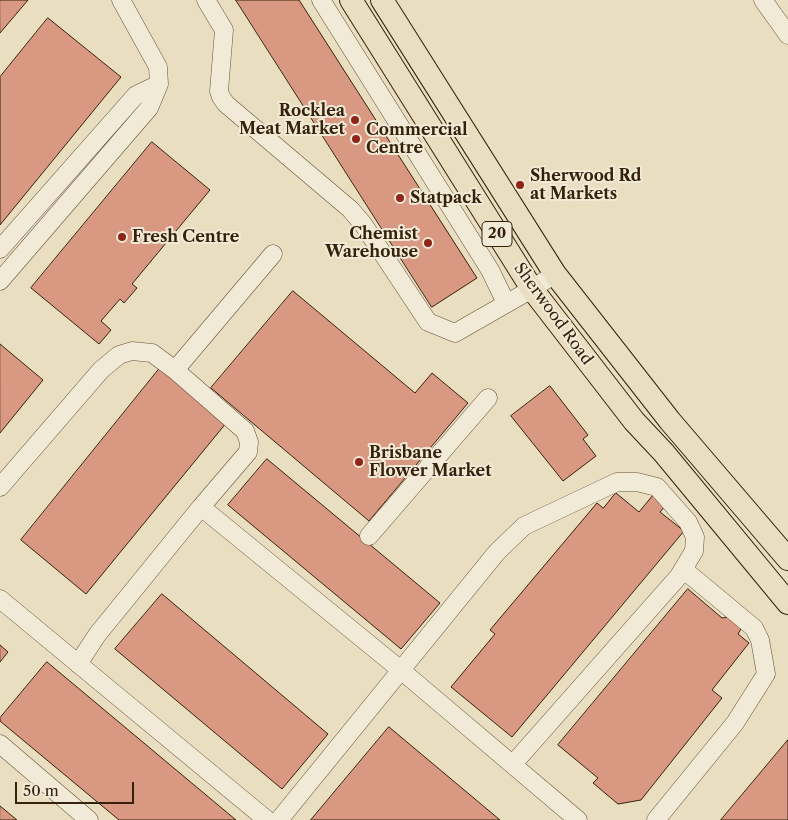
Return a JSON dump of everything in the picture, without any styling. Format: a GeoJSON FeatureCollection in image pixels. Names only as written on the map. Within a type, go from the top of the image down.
{"type":"FeatureCollection","features":[{"type":"Feature","properties":{"kind":"main road","name":"Sherwood Road"},"geometry":{"type":"LineString","coordinates":[[351,0],[532,289],[634,421],[664,453],[788,603]]}},
{"type":"Feature","properties":{"kind":"main road","name":"Sherwood Road"},"geometry":{"type":"LineString","coordinates":[[382,0],[554,274],[670,421],[788,559]]}},
{"type":"Feature","properties":{"kind":"street"},"geometry":{"type":"LineString","coordinates":[[0,281],[149,108],[159,84],[158,67],[121,0]]}},
{"type":"Feature","properties":{"kind":"street"},"geometry":{"type":"LineString","coordinates":[[206,0],[224,30],[219,91],[221,97],[226,104],[350,209],[363,224],[428,322],[455,333],[532,289],[554,274]]}},
{"type":"Feature","properties":{"kind":"street"},"geometry":{"type":"LineString","coordinates":[[321,0],[490,270],[506,303]]}},
{"type":"Feature","properties":{"kind":"street"},"geometry":{"type":"LineString","coordinates":[[763,0],[788,35]]}},
{"type":"Feature","properties":{"kind":"street"},"geometry":{"type":"LineString","coordinates":[[0,249],[136,95],[159,84]]}},
{"type":"Feature","properties":{"kind":"street"},"geometry":{"type":"LineString","coordinates":[[175,370],[273,254]]}},
{"type":"Feature","properties":{"kind":"street"},"geometry":{"type":"LineString","coordinates":[[0,487],[101,370],[118,355],[132,350],[152,353],[175,370],[245,431],[249,442],[248,452],[241,463],[201,507],[97,635],[78,664]]}},
{"type":"Feature","properties":{"kind":"street"},"geometry":{"type":"LineString","coordinates":[[369,536],[488,398]]}},
{"type":"Feature","properties":{"kind":"street"},"geometry":{"type":"LineString","coordinates":[[279,820],[497,552],[524,526],[617,482],[637,482],[657,487],[688,522],[695,537],[694,551],[679,576],[513,764]]}},
{"type":"Feature","properties":{"kind":"street"},"geometry":{"type":"LineString","coordinates":[[201,507],[402,671],[578,820]]}},
{"type":"Feature","properties":{"kind":"street"},"geometry":{"type":"LineString","coordinates":[[656,820],[735,723],[766,674],[760,640],[754,628],[683,569]]}},
{"type":"Feature","properties":{"kind":"street"},"geometry":{"type":"LineString","coordinates":[[0,599],[267,820]]}},
{"type":"Feature","properties":{"kind":"street"},"geometry":{"type":"LineString","coordinates":[[0,744],[89,820]]}},
{"type":"Feature","properties":{"kind":"building"},"geometry":{"type":"Polygon","coordinates":[[[0,0],[28,0],[0,33],[0,0]]]}},
{"type":"Feature","properties":{"kind":"building","name":"Commercial Centre"},"geometry":{"type":"Polygon","coordinates":[[[236,0],[299,0],[477,278],[432,307],[236,0]]]}},
{"type":"Feature","properties":{"kind":"building"},"geometry":{"type":"Polygon","coordinates":[[[48,18],[121,77],[0,225],[0,77],[48,18]]]}},
{"type":"Feature","properties":{"kind":"building","name":"Fresh Centre"},"geometry":{"type":"Polygon","coordinates":[[[152,142],[210,190],[132,284],[137,288],[124,303],[120,299],[101,321],[111,330],[99,344],[31,288],[152,142]]]}},
{"type":"Feature","properties":{"kind":"building","name":"Brisbane Flower Market"},"geometry":{"type":"Polygon","coordinates":[[[293,291],[415,393],[432,373],[468,403],[369,521],[211,388],[293,291]]]}},
{"type":"Feature","properties":{"kind":"building"},"geometry":{"type":"Polygon","coordinates":[[[0,344],[43,380],[0,433],[0,344]]]}},
{"type":"Feature","properties":{"kind":"building"},"geometry":{"type":"Polygon","coordinates":[[[160,368],[227,422],[86,594],[21,540],[160,368]]]}},
{"type":"Feature","properties":{"kind":"building"},"geometry":{"type":"Polygon","coordinates":[[[550,386],[588,435],[583,439],[596,456],[563,481],[511,416],[550,386]]]}},
{"type":"Feature","properties":{"kind":"building"},"geometry":{"type":"Polygon","coordinates":[[[267,459],[440,603],[401,649],[228,505],[267,459]]]}},
{"type":"Feature","properties":{"kind":"building"},"geometry":{"type":"Polygon","coordinates":[[[616,493],[639,512],[653,495],[666,505],[660,512],[684,531],[512,737],[451,687],[495,634],[490,630],[597,503],[603,508],[616,493]]]}},
{"type":"Feature","properties":{"kind":"building"},"geometry":{"type":"Polygon","coordinates":[[[688,589],[722,618],[728,617],[742,627],[738,634],[749,643],[712,690],[722,698],[641,800],[618,804],[593,783],[598,778],[558,745],[688,589]]]}},
{"type":"Feature","properties":{"kind":"building"},"geometry":{"type":"Polygon","coordinates":[[[162,594],[328,734],[282,789],[115,649],[162,594]]]}},
{"type":"Feature","properties":{"kind":"building"},"geometry":{"type":"Polygon","coordinates":[[[0,645],[8,652],[0,662],[0,645]]]}},
{"type":"Feature","properties":{"kind":"building"},"geometry":{"type":"Polygon","coordinates":[[[47,662],[236,820],[119,820],[0,721],[0,718],[47,662]]]}},
{"type":"Feature","properties":{"kind":"building"},"geometry":{"type":"Polygon","coordinates":[[[389,727],[500,820],[311,820],[389,727]]]}},
{"type":"Feature","properties":{"kind":"building"},"geometry":{"type":"Polygon","coordinates":[[[788,740],[788,820],[721,820],[788,740]]]}},
{"type":"Feature","properties":{"kind":"building"},"geometry":{"type":"Polygon","coordinates":[[[0,806],[17,820],[0,820],[0,806]]]}},
{"type":"Feature","properties":{"kind":"place","name":"Rocklea Meat Market"},"geometry":{"type":"Point","coordinates":[355,120]}},
{"type":"Feature","properties":{"kind":"place","name":"Commercial Centre"},"geometry":{"type":"Point","coordinates":[356,139]}},
{"type":"Feature","properties":{"kind":"place","name":"Sherwood Rd at Markets"},"geometry":{"type":"Point","coordinates":[520,185]}},
{"type":"Feature","properties":{"kind":"place","name":"Statpack"},"geometry":{"type":"Point","coordinates":[400,198]}},
{"type":"Feature","properties":{"kind":"place","name":"Fresh Centre"},"geometry":{"type":"Point","coordinates":[122,237]}},
{"type":"Feature","properties":{"kind":"place","name":"Chemist Warehouse"},"geometry":{"type":"Point","coordinates":[428,243]}},
{"type":"Feature","properties":{"kind":"place","name":"Brisbane Flower Market"},"geometry":{"type":"Point","coordinates":[359,462]}}]}
